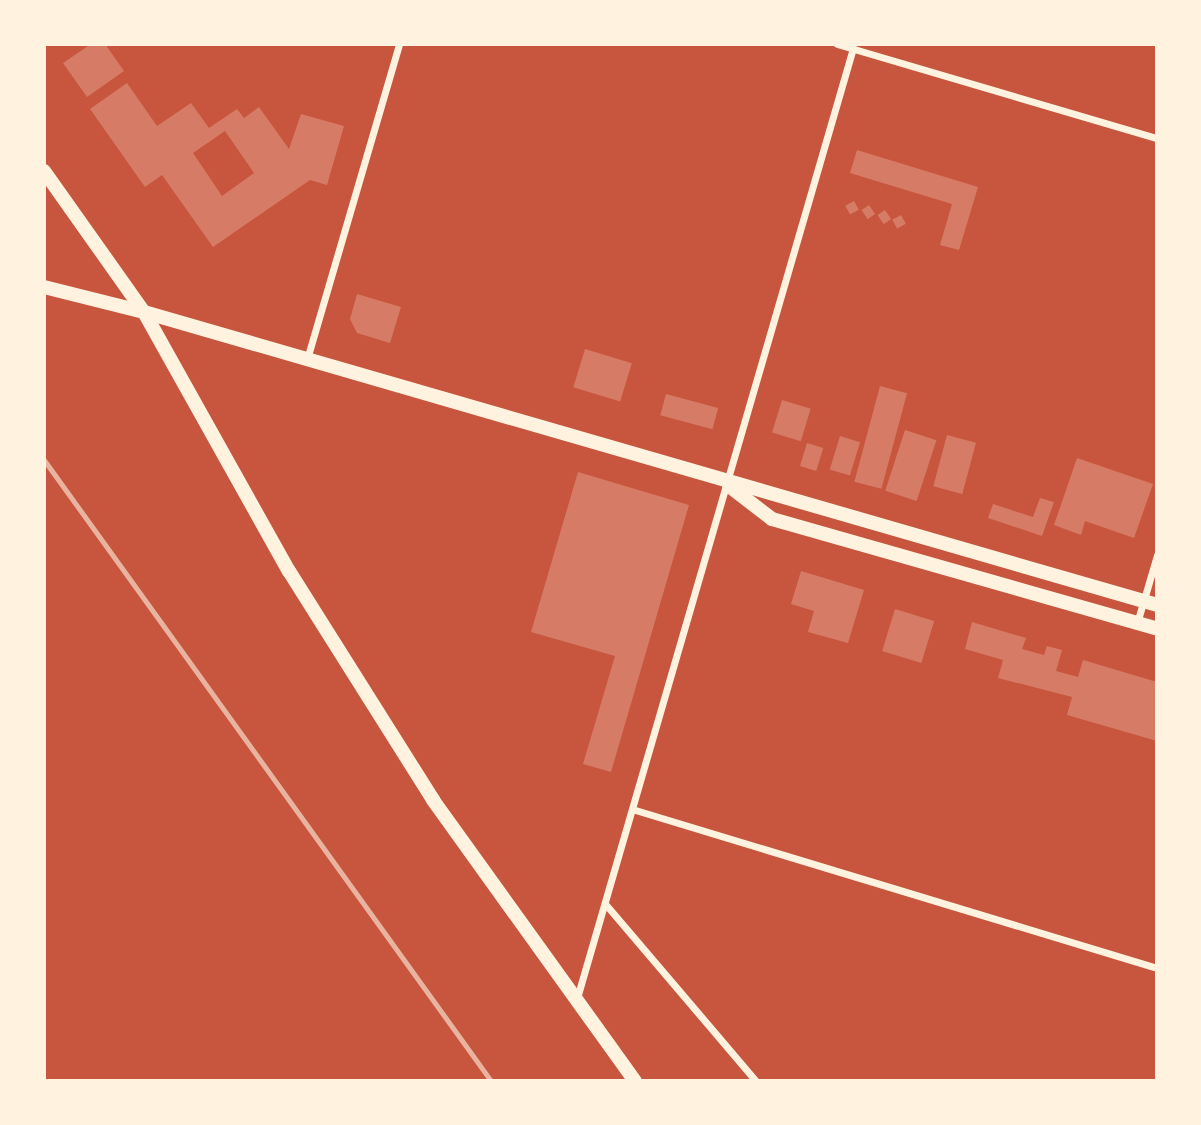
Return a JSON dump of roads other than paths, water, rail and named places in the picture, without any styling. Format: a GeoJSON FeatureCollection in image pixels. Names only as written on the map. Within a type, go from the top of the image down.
{"type":"FeatureCollection","features":[{"type":"Feature","properties":{"kind":"main road"},"geometry":{"type":"LineString","coordinates":[[44,171],[144,312],[289,571],[433,800],[635,1081]]}},
{"type":"Feature","properties":{"kind":"main road"},"geometry":{"type":"LineString","coordinates":[[44,288],[144,312],[725,484],[1150,603]]}},
{"type":"Feature","properties":{"kind":"main road"},"geometry":{"type":"LineString","coordinates":[[725,484],[772,519],[1157,629]]}},
{"type":"Feature","properties":{"kind":"street"},"geometry":{"type":"LineString","coordinates":[[307,360],[399,44]]}},
{"type":"Feature","properties":{"kind":"street"},"geometry":{"type":"LineString","coordinates":[[837,44],[1157,138]]}},
{"type":"Feature","properties":{"kind":"street"},"geometry":{"type":"LineString","coordinates":[[577,998],[607,906],[725,484],[853,48]]}},
{"type":"Feature","properties":{"kind":"street"},"geometry":{"type":"LineString","coordinates":[[1137,623],[1150,603],[1157,555]]}},
{"type":"Feature","properties":{"kind":"street"},"geometry":{"type":"LineString","coordinates":[[632,809],[1157,968]]}},
{"type":"Feature","properties":{"kind":"street"},"geometry":{"type":"LineString","coordinates":[[607,906],[757,1081]]}},
{"type":"Feature","properties":{"kind":"railway"},"geometry":{"type":"LineString","coordinates":[[44,460],[491,1081]]}}]}
